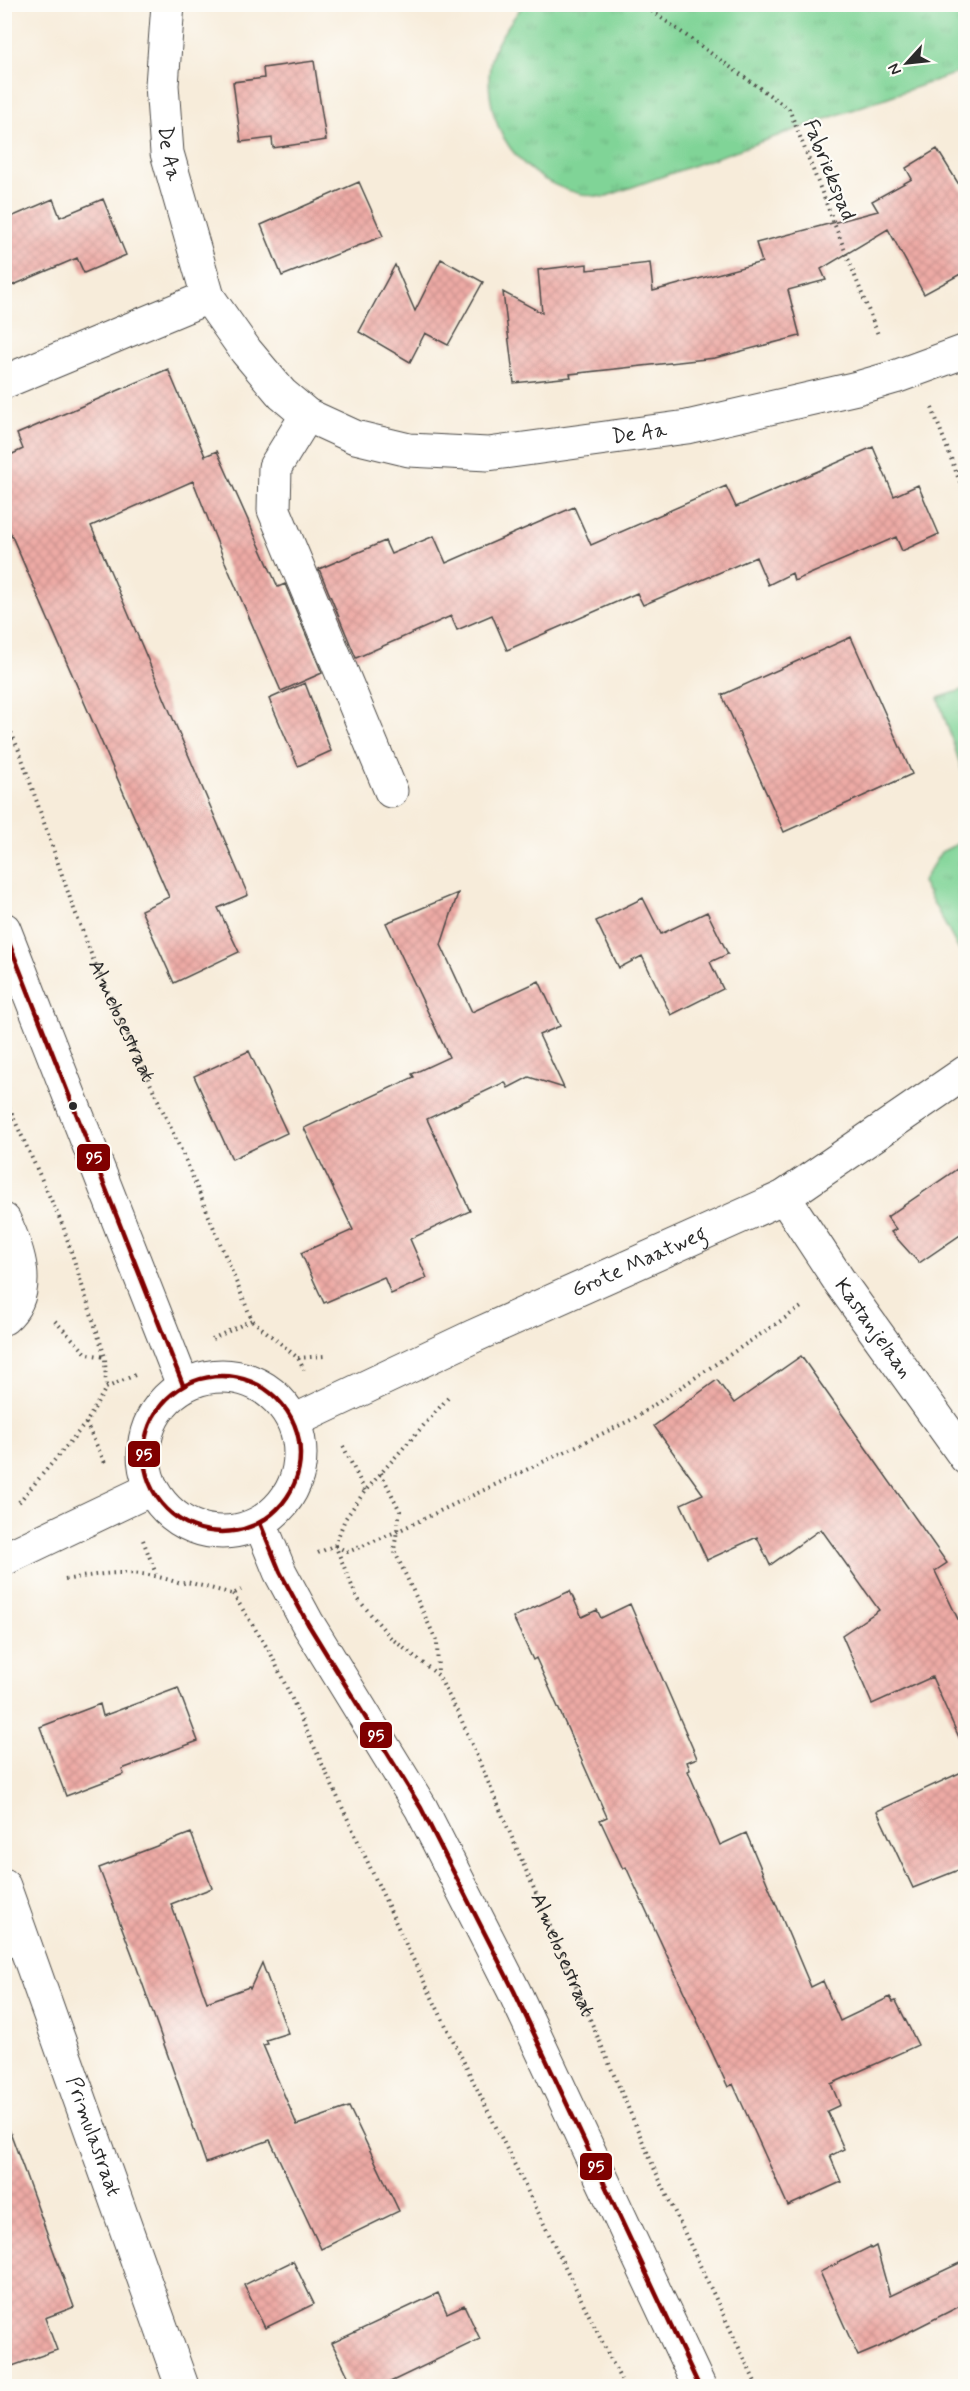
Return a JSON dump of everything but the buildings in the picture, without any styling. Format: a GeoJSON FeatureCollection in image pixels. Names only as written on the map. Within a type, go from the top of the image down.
{"type":"FeatureCollection","features":[{"type":"Feature","properties":{"kind":"street","name":"De Aa"},"geometry":{"type":"LineString","coordinates":[[168,4],[162,85],[167,153],[208,297],[246,351],[282,394],[307,415],[355,437],[409,450],[488,453],[687,427],[906,373],[966,351]]}},
{"type":"Feature","properties":{"kind":"street"},"geometry":{"type":"LineString","coordinates":[[4,382],[208,297]]}},
{"type":"Feature","properties":{"kind":"street"},"geometry":{"type":"LineString","coordinates":[[307,415],[275,467],[274,510],[391,791]]}},
{"type":"Feature","properties":{"kind":"street"},"geometry":{"type":"LineString","coordinates":[[4,929],[183,1385]]}},
{"type":"Feature","properties":{"kind":"street","name":"Grote Maatweg"},"geometry":{"type":"LineString","coordinates":[[294,1421],[474,1336],[784,1197],[966,1072]]}},
{"type":"Feature","properties":{"kind":"street","name":"Kastanjelaan"},"geometry":{"type":"LineString","coordinates":[[784,1197],[840,1282],[966,1458]]}},
{"type":"Feature","properties":{"kind":"street"},"geometry":{"type":"LineString","coordinates":[[4,1220],[16,1245],[22,1288],[4,1318]]}},
{"type":"Feature","properties":{"kind":"street"},"geometry":{"type":"LineString","coordinates":[[208,1376],[234,1376],[258,1384],[279,1400],[294,1421],[300,1444],[299,1467],[292,1490],[279,1509],[260,1523],[236,1531],[202,1530],[186,1525],[165,1510],[151,1489],[144,1466],[144,1442],[148,1427],[164,1400],[183,1385],[208,1376]]}},
{"type":"Feature","properties":{"kind":"street"},"geometry":{"type":"LineString","coordinates":[[4,1559],[151,1489]]}},
{"type":"Feature","properties":{"kind":"street"},"geometry":{"type":"LineString","coordinates":[[260,1523],[280,1572],[308,1624],[431,1828],[514,1991],[699,2386]]}},
{"type":"Feature","properties":{"kind":"street","name":"Primulastraat"},"geometry":{"type":"LineString","coordinates":[[4,1886],[182,2386]]}},
{"type":"Feature","properties":{"kind":"path","name":"Fabriekspad"},"geometry":{"type":"LineString","coordinates":[[642,4],[789,109],[906,373],[966,498]]}},
{"type":"Feature","properties":{"kind":"path","name":"Almelosestraat"},"geometry":{"type":"LineString","coordinates":[[4,716],[20,753],[93,958],[186,1161],[252,1320],[298,1358]]}},
{"type":"Feature","properties":{"kind":"path"},"geometry":{"type":"LineString","coordinates":[[4,1097],[63,1226],[105,1357],[106,1388],[86,1423],[12,1511]]}},
{"type":"Feature","properties":{"kind":"path"},"geometry":{"type":"LineString","coordinates":[[474,1336],[456,1390],[381,1473],[345,1518],[335,1545],[348,1552],[398,1531],[633,1419],[840,1282]]}},
{"type":"Feature","properties":{"kind":"path"},"geometry":{"type":"LineString","coordinates":[[22,1288],[87,1354],[105,1357]]}},
{"type":"Feature","properties":{"kind":"path"},"geometry":{"type":"LineString","coordinates":[[381,1473],[400,1512],[394,1550],[437,1642],[438,1675]]}},
{"type":"Feature","properties":{"kind":"path","name":"Almelosestraat"},"geometry":{"type":"LineString","coordinates":[[335,1545],[357,1598],[392,1638],[438,1675],[461,1719],[654,2168],[757,2386]]}},
{"type":"Feature","properties":{"kind":"path"},"geometry":{"type":"LineString","coordinates":[[62,1581],[103,1573],[156,1574],[181,1584],[187,1582],[233,1594],[271,1654],[409,1952],[624,2386]]}},
{"type":"Feature","properties":{"kind":"green space"},"geometry":{"type":"Polygon","coordinates":[[[523,5],[965,5],[965,70],[604,197],[578,193],[555,185],[534,172],[517,156],[504,137],[494,115],[490,91],[492,57],[503,33],[523,5]]]}},
{"type":"Feature","properties":{"kind":"green space"},"geometry":{"type":"Polygon","coordinates":[[[965,689],[965,779],[938,698],[965,689]]]}},
{"type":"Feature","properties":{"kind":"green space"},"geometry":{"type":"Polygon","coordinates":[[[965,840],[965,949],[959,950],[922,882],[941,852],[965,840]]]}},
{"type":"Feature","properties":{"kind":"transit line","name":"95"},"geometry":{"type":"LineString","coordinates":[[4,930],[183,1385]]}},
{"type":"Feature","properties":{"kind":"transit line","name":"95"},"geometry":{"type":"LineString","coordinates":[[222,1376],[237,1377],[252,1382],[277,1399],[294,1424],[299,1439],[300,1454],[299,1469],[294,1484],[277,1509],[252,1526],[237,1531],[222,1532],[207,1531],[192,1526],[167,1509],[150,1484],[145,1469],[144,1454],[145,1439],[150,1424],[167,1399],[192,1382],[207,1377],[222,1376]]}},
{"type":"Feature","properties":{"kind":"transit line","name":"95"},"geometry":{"type":"LineString","coordinates":[[260,1523],[280,1572],[308,1624],[421,1808],[514,1991],[699,2386]]}}]}
